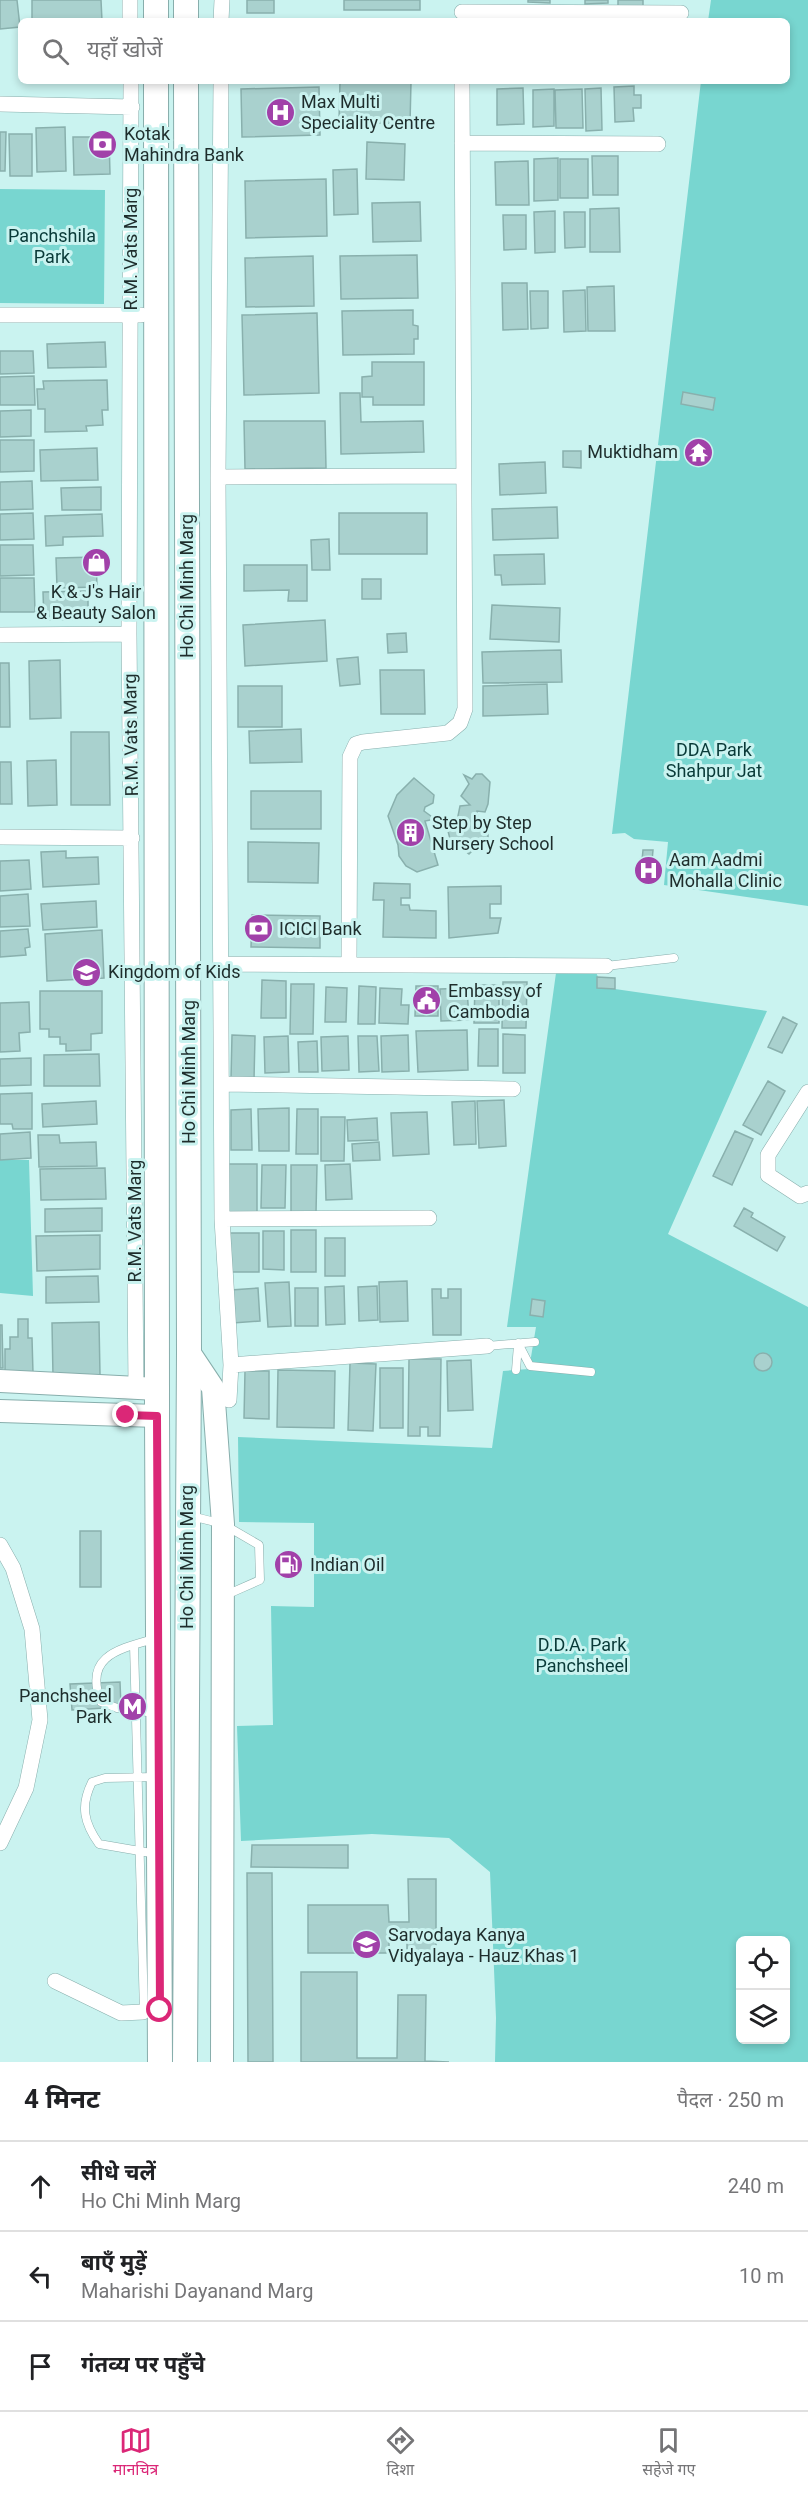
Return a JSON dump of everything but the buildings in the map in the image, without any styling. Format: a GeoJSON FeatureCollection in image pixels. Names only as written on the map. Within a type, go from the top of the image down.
{"type":"FeatureCollection","features":[{"type":"Feature","properties":{"kind":"main road"},"geometry":{"type":"LineString","coordinates":[[156,0],[156,18]]}},
{"type":"Feature","properties":{"kind":"main road"},"geometry":{"type":"LineString","coordinates":[[186,0],[186,18]]}},
{"type":"Feature","properties":{"kind":"main road","name":"Ho Chi Minh Marg"},"geometry":{"type":"LineString","coordinates":[[156,84],[147,1389],[157,1416],[159,1714],[148,1777],[152,2011],[160,2062]]}},
{"type":"Feature","properties":{"kind":"main road","name":"Ho Chi Minh Marg"},"geometry":{"type":"LineString","coordinates":[[185,2062],[189,1352],[186,84]]}},
{"type":"Feature","properties":{"kind":"street"},"geometry":{"type":"LineString","coordinates":[[130,0],[130,18]]}},
{"type":"Feature","properties":{"kind":"street"},"geometry":{"type":"LineString","coordinates":[[221,18],[222,0]]}},
{"type":"Feature","properties":{"kind":"street"},"geometry":{"type":"LineString","coordinates":[[462,11],[681,13]]}},
{"type":"Feature","properties":{"kind":"street","name":"R.M. Vats Marg"},"geometry":{"type":"LineString","coordinates":[[131,84],[129,634],[132,838],[147,1389]]}},
{"type":"Feature","properties":{"kind":"street"},"geometry":{"type":"LineString","coordinates":[[221,84],[218,477],[222,1219],[231,1365],[229,1400]]}},
{"type":"Feature","properties":{"kind":"street"},"geometry":{"type":"LineString","coordinates":[[349,964],[350,757],[352,750],[356,744],[363,742],[448,733],[460,723],[465,709],[462,84]]}},
{"type":"Feature","properties":{"kind":"street"},"geometry":{"type":"LineString","coordinates":[[0,104],[132,107]]}},
{"type":"Feature","properties":{"kind":"street"},"geometry":{"type":"LineString","coordinates":[[462,143],[658,144]]}},
{"type":"Feature","properties":{"kind":"street"},"geometry":{"type":"LineString","coordinates":[[0,315],[156,315]]}},
{"type":"Feature","properties":{"kind":"street"},"geometry":{"type":"LineString","coordinates":[[218,477],[463,476]]}},
{"type":"Feature","properties":{"kind":"street"},"geometry":{"type":"LineString","coordinates":[[0,635],[129,634]]}},
{"type":"Feature","properties":{"kind":"street"},"geometry":{"type":"LineString","coordinates":[[0,837],[132,838]]}},
{"type":"Feature","properties":{"kind":"street"},"geometry":{"type":"LineString","coordinates":[[222,963],[606,966]]}},
{"type":"Feature","properties":{"kind":"street"},"geometry":{"type":"LineString","coordinates":[[222,1084],[513,1089]]}},
{"type":"Feature","properties":{"kind":"street"},"geometry":{"type":"LineString","coordinates":[[808,1092],[768,1155],[768,1175],[801,1196],[808,1193]]}},
{"type":"Feature","properties":{"kind":"street"},"geometry":{"type":"LineString","coordinates":[[222,1219],[429,1218]]}},
{"type":"Feature","properties":{"kind":"street"},"geometry":{"type":"LineString","coordinates":[[231,1365],[487,1346]]}},
{"type":"Feature","properties":{"kind":"street"},"geometry":{"type":"LineString","coordinates":[[189,1352],[213,1388],[223,1524],[222,2062]]}},
{"type":"Feature","properties":{"kind":"street"},"geometry":{"type":"LineString","coordinates":[[0,1382],[147,1389]]}},
{"type":"Feature","properties":{"kind":"street"},"geometry":{"type":"LineString","coordinates":[[40,1412],[42,1383]]}},
{"type":"Feature","properties":{"kind":"street"},"geometry":{"type":"LineString","coordinates":[[97,1413],[99,1387]]}},
{"type":"Feature","properties":{"kind":"street"},"geometry":{"type":"LineString","coordinates":[[0,1411],[157,1416]]}},
{"type":"Feature","properties":{"kind":"street"},"geometry":{"type":"LineString","coordinates":[[0,1545],[13,1568],[32,1629],[40,1720],[26,1788],[0,1843]]}},
{"type":"Feature","properties":{"kind":"street"},"geometry":{"type":"LineString","coordinates":[[55,1981],[121,2013],[152,2011]]}},
{"type":"Feature","properties":{"kind":"lane"},"geometry":{"type":"LineString","coordinates":[[606,966],[674,958]]}},
{"type":"Feature","properties":{"kind":"lane"},"geometry":{"type":"LineString","coordinates":[[487,1346],[535,1342]]}},
{"type":"Feature","properties":{"kind":"lane"},"geometry":{"type":"LineString","coordinates":[[516,1370],[518,1343]]}},
{"type":"Feature","properties":{"kind":"lane"},"geometry":{"type":"LineString","coordinates":[[518,1343],[530,1366],[591,1372]]}},
{"type":"Feature","properties":{"kind":"lane"},"geometry":{"type":"LineString","coordinates":[[187,1515],[223,1524],[259,1545],[260,1580],[223,1596]]}},
{"type":"Feature","properties":{"kind":"lane"},"geometry":{"type":"LineString","coordinates":[[158,1638],[113,1654],[99,1665],[95,1679],[96,1691],[101,1702],[117,1708],[159,1714]]}},
{"type":"Feature","properties":{"kind":"lane"},"geometry":{"type":"LineString","coordinates":[[134,1645],[135,1710],[148,1777],[105,1778],[92,1782],[85,1796],[86,1824],[99,1844],[149,1852]]}},
{"type":"Feature","properties":{"kind":"green space","name":"DDA Park Shahpur Jat"},"geometry":{"type":"Polygon","coordinates":[[[711,0],[808,0],[808,906],[664,885],[668,842],[634,839],[625,833],[612,834],[701,84],[790,84],[790,18],[708,18],[711,0]]]}},
{"type":"Feature","properties":{"kind":"green space","name":"Panchshila Park"},"geometry":{"type":"Polygon","coordinates":[[[0,189],[105,190],[104,304],[0,303],[0,189]]]}},
{"type":"Feature","properties":{"kind":"green space","name":"D.D.A. Park Panchsheel"},"geometry":{"type":"Polygon","coordinates":[[[596,972],[598,977],[615,978],[615,989],[767,1011],[668,1234],[808,1307],[808,2062],[495,2062],[496,2018],[490,1872],[449,1838],[372,1834],[241,1841],[237,1726],[273,1725],[271,1606],[314,1607],[314,1523],[239,1522],[238,1437],[492,1448],[503,1371],[529,1369],[536,1327],[507,1327],[556,973],[596,972]]]}},
{"type":"Feature","properties":{"kind":"green space"},"geometry":{"type":"Polygon","coordinates":[[[0,1160],[29,1160],[33,1296],[0,1293],[0,1160]]]}},
{"type":"Feature","properties":{"kind":"place","name":"Max Multi Speciality Centre"},"geometry":{"type":"Point","coordinates":[280,112]}},
{"type":"Feature","properties":{"kind":"place","name":"Kotak Mahindra Bank"},"geometry":{"type":"Point","coordinates":[103,144]}},
{"type":"Feature","properties":{"kind":"place","name":"Muktidham"},"geometry":{"type":"Point","coordinates":[699,452]}},
{"type":"Feature","properties":{"kind":"place","name":"K & J's Hair & Beauty Salon"},"geometry":{"type":"Point","coordinates":[96,563]}},
{"type":"Feature","properties":{"kind":"place","name":"Step by Step Nursery School"},"geometry":{"type":"Point","coordinates":[411,833]}},
{"type":"Feature","properties":{"kind":"place","name":"Aam Aadmi Mohalla Clinic"},"geometry":{"type":"Point","coordinates":[648,870]}},
{"type":"Feature","properties":{"kind":"place","name":"ICICI Bank"},"geometry":{"type":"Point","coordinates":[258,929]}},
{"type":"Feature","properties":{"kind":"place","name":"Kingdom of Kids"},"geometry":{"type":"Point","coordinates":[87,972]}},
{"type":"Feature","properties":{"kind":"place","name":"Embassy of Cambodia"},"geometry":{"type":"Point","coordinates":[427,1001]}},
{"type":"Feature","properties":{"kind":"place","name":"Indian Oil"},"geometry":{"type":"Point","coordinates":[289,1565]}},
{"type":"Feature","properties":{"kind":"place","name":"Panchsheel Park"},"geometry":{"type":"Point","coordinates":[133,1706]}},
{"type":"Feature","properties":{"kind":"place","name":"Sarvodaya Kanya Vidyalaya - Hauz Khas 1"},"geometry":{"type":"Point","coordinates":[367,1945]}},
{"type":"Feature","properties":{"kind":"route"},"geometry":{"type":"LineString","coordinates":[[126,1415],[157,1416],[160,2010]]}}]}
